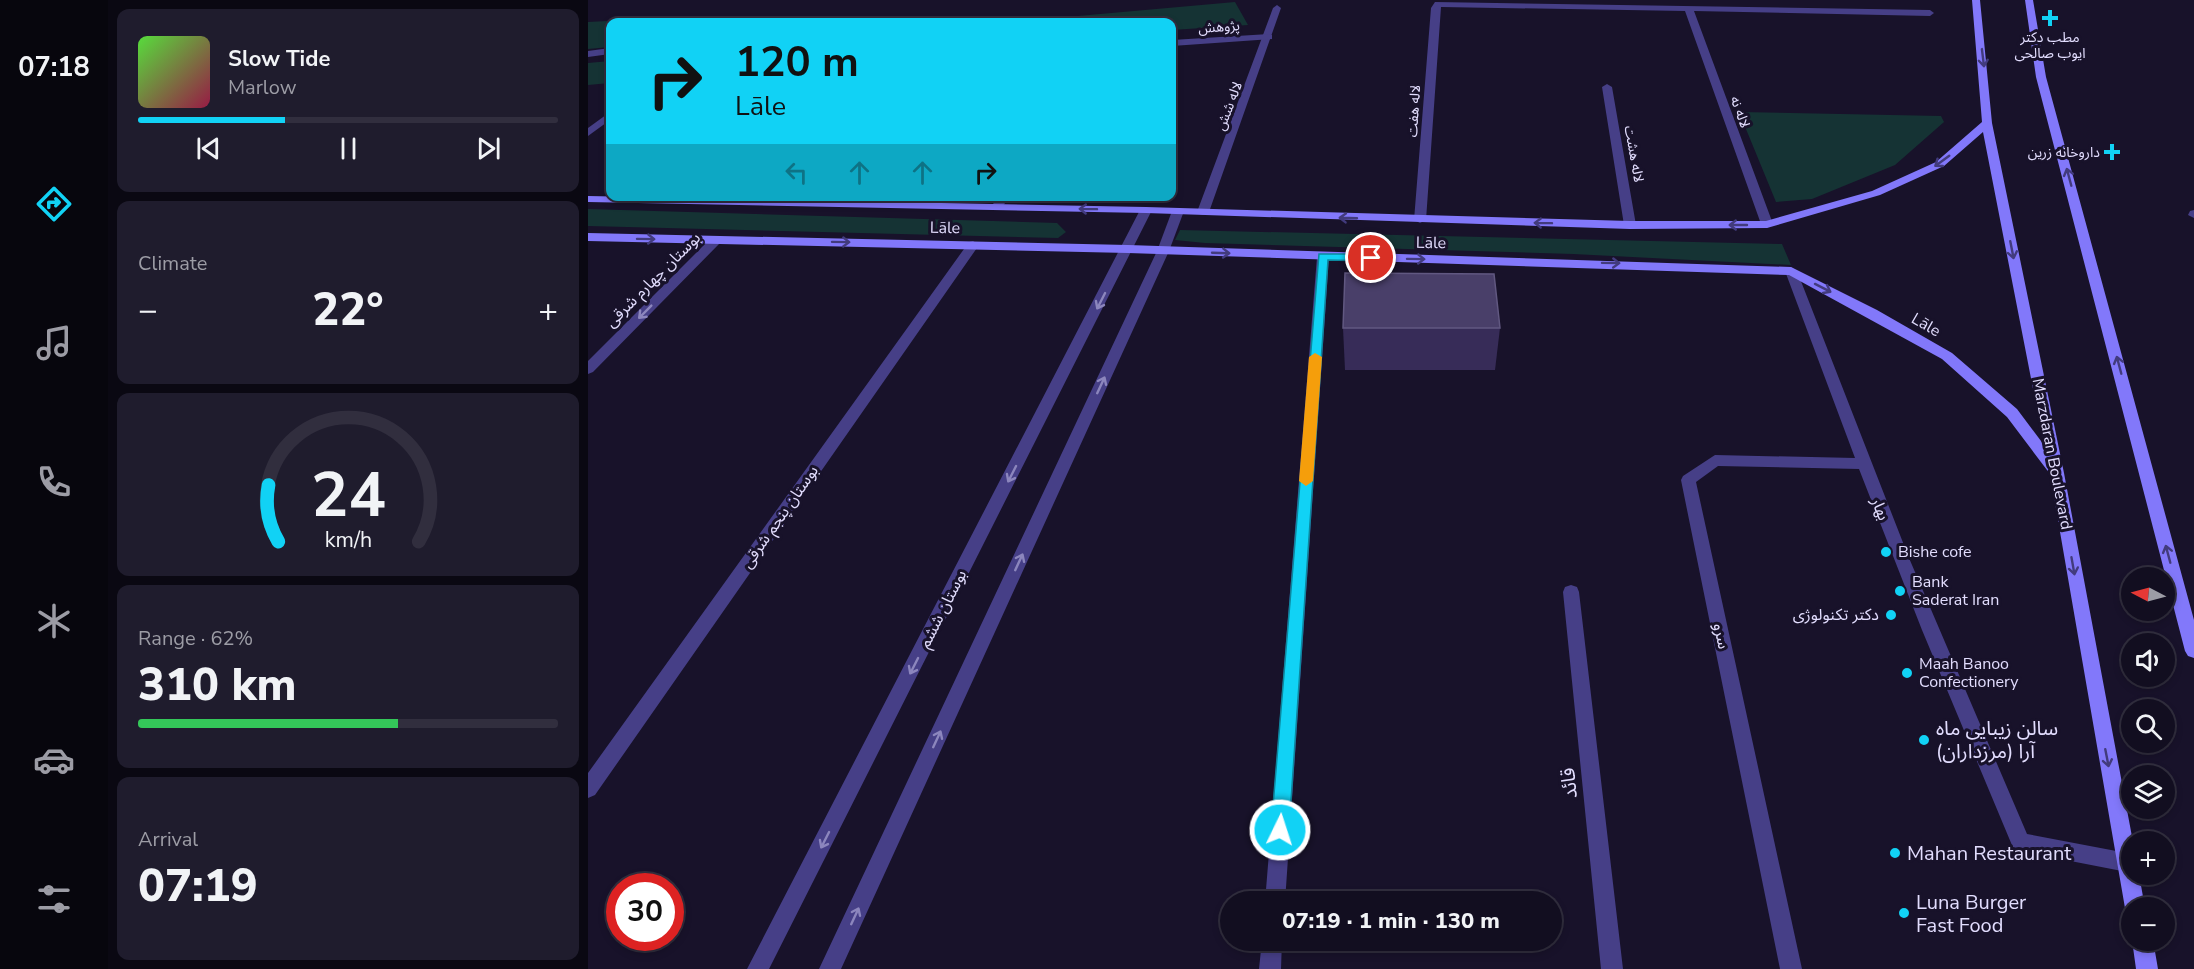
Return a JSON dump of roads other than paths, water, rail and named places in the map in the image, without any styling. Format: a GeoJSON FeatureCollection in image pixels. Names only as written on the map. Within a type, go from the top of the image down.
{"type":"FeatureCollection","features":[{"type":"Feature","properties":{"kind":"main road","name":"Marzdaran Boulevard"},"geometry":{"type":"LineString","coordinates":[[1976,0],[1987,123],[2057,473],[2121,831]]}},
{"type":"Feature","properties":{"kind":"main road"},"geometry":{"type":"LineString","coordinates":[[2029,0],[2041,77],[2194,651]]}},
{"type":"Feature","properties":{"kind":"main road","name":"Lāle"},"geometry":{"type":"LineString","coordinates":[[806,201],[1420,220],[1630,225],[1767,224],[1876,193],[1940,164],[1987,123]]}},
{"type":"Feature","properties":{"kind":"main road","name":"Lāle"},"geometry":{"type":"LineString","coordinates":[[588,199],[606,199]]}},
{"type":"Feature","properties":{"kind":"main road","name":"Lāle"},"geometry":{"type":"LineString","coordinates":[[588,237],[972,244],[1323,257],[1657,264],[1791,271],[1872,313],[1947,356],[2012,413],[2057,473]]}},
{"type":"Feature","properties":{"kind":"main road"},"geometry":{"type":"LineString","coordinates":[[2144,951],[2147,969]]}},
{"type":"Feature","properties":{"kind":"street","name":"لاله هفت"},"geometry":{"type":"LineString","coordinates":[[1420,220],[1435,8],[1438,4],[1688,8]]}},
{"type":"Feature","properties":{"kind":"street","name":"لاله شش"},"geometry":{"type":"LineString","coordinates":[[1203,212],[1269,38],[1277,8]]}},
{"type":"Feature","properties":{"kind":"street"},"geometry":{"type":"LineString","coordinates":[[1688,8],[1930,13]]}},
{"type":"Feature","properties":{"kind":"street","name":"لاله نه"},"geometry":{"type":"LineString","coordinates":[[1688,8],[1767,224]]}},
{"type":"Feature","properties":{"kind":"street","name":"پژوهش"},"geometry":{"type":"LineString","coordinates":[[1176,44],[1269,38]]}},
{"type":"Feature","properties":{"kind":"street"},"geometry":{"type":"LineString","coordinates":[[588,54],[606,52]]}},
{"type":"Feature","properties":{"kind":"street","name":"لاله هشت"},"geometry":{"type":"LineString","coordinates":[[1607,87],[1630,225]]}},
{"type":"Feature","properties":{"kind":"street"},"geometry":{"type":"LineString","coordinates":[[588,133],[606,118]]}},
{"type":"Feature","properties":{"kind":"street"},"geometry":{"type":"LineString","coordinates":[[996,208],[1001,201]]}},
{"type":"Feature","properties":{"kind":"street","name":"بوستان ششم"},"geometry":{"type":"LineString","coordinates":[[758,969],[1146,210]]}},
{"type":"Feature","properties":{"kind":"street"},"geometry":{"type":"LineString","coordinates":[[830,969],[1163,251],[1178,211]]}},
{"type":"Feature","properties":{"kind":"street","name":"بوستان چهارم شرقی"},"geometry":{"type":"LineString","coordinates":[[588,369],[716,240]]}},
{"type":"Feature","properties":{"kind":"street","name":"بوستان پنجم شرقی"},"geometry":{"type":"LineString","coordinates":[[588,789],[972,244]]}},
{"type":"Feature","properties":{"kind":"street"},"geometry":{"type":"LineString","coordinates":[[1276,891],[1323,257]]}},
{"type":"Feature","properties":{"kind":"street","name":"بهار"},"geometry":{"type":"LineString","coordinates":[[1791,271],[1862,464],[1943,666],[2021,843],[2121,861]]}},
{"type":"Feature","properties":{"kind":"street","name":"سرو"},"geometry":{"type":"LineString","coordinates":[[1791,969],[1688,480],[1715,460],[1862,464]]}},
{"type":"Feature","properties":{"kind":"street","name":"قائد"},"geometry":{"type":"LineString","coordinates":[[1571,592],[1612,969]]}},
{"type":"Feature","properties":{"kind":"street"},"geometry":{"type":"LineString","coordinates":[[1270,969],[1271,951]]}},
{"type":"Feature","properties":{"kind":"place","name":"مطب دکتر ایوب صالحی"},"geometry":{"type":"Point","coordinates":[2050,18]}},
{"type":"Feature","properties":{"kind":"place","name":"داروخانه زرین"},"geometry":{"type":"Point","coordinates":[2112,152]}},
{"type":"Feature","properties":{"kind":"place","name":"Bishe cofe"},"geometry":{"type":"Point","coordinates":[1886,552]}},
{"type":"Feature","properties":{"kind":"place","name":"Bank Saderat Iran"},"geometry":{"type":"Point","coordinates":[1900,591]}},
{"type":"Feature","properties":{"kind":"place","name":"دکتر تکنولوژی"},"geometry":{"type":"Point","coordinates":[1891,615]}},
{"type":"Feature","properties":{"kind":"place","name":"Maah Banoo Confectionery"},"geometry":{"type":"Point","coordinates":[1907,673]}},
{"type":"Feature","properties":{"kind":"place","name":"سالن زیبایی ماه آرا (مرزداران)"},"geometry":{"type":"Point","coordinates":[1924,740]}},
{"type":"Feature","properties":{"kind":"place","name":"Mahan Restaurant"},"geometry":{"type":"Point","coordinates":[1895,853]}},
{"type":"Feature","properties":{"kind":"place","name":"Luna Burger Fast Food"},"geometry":{"type":"Point","coordinates":[1904,913]}}]}
